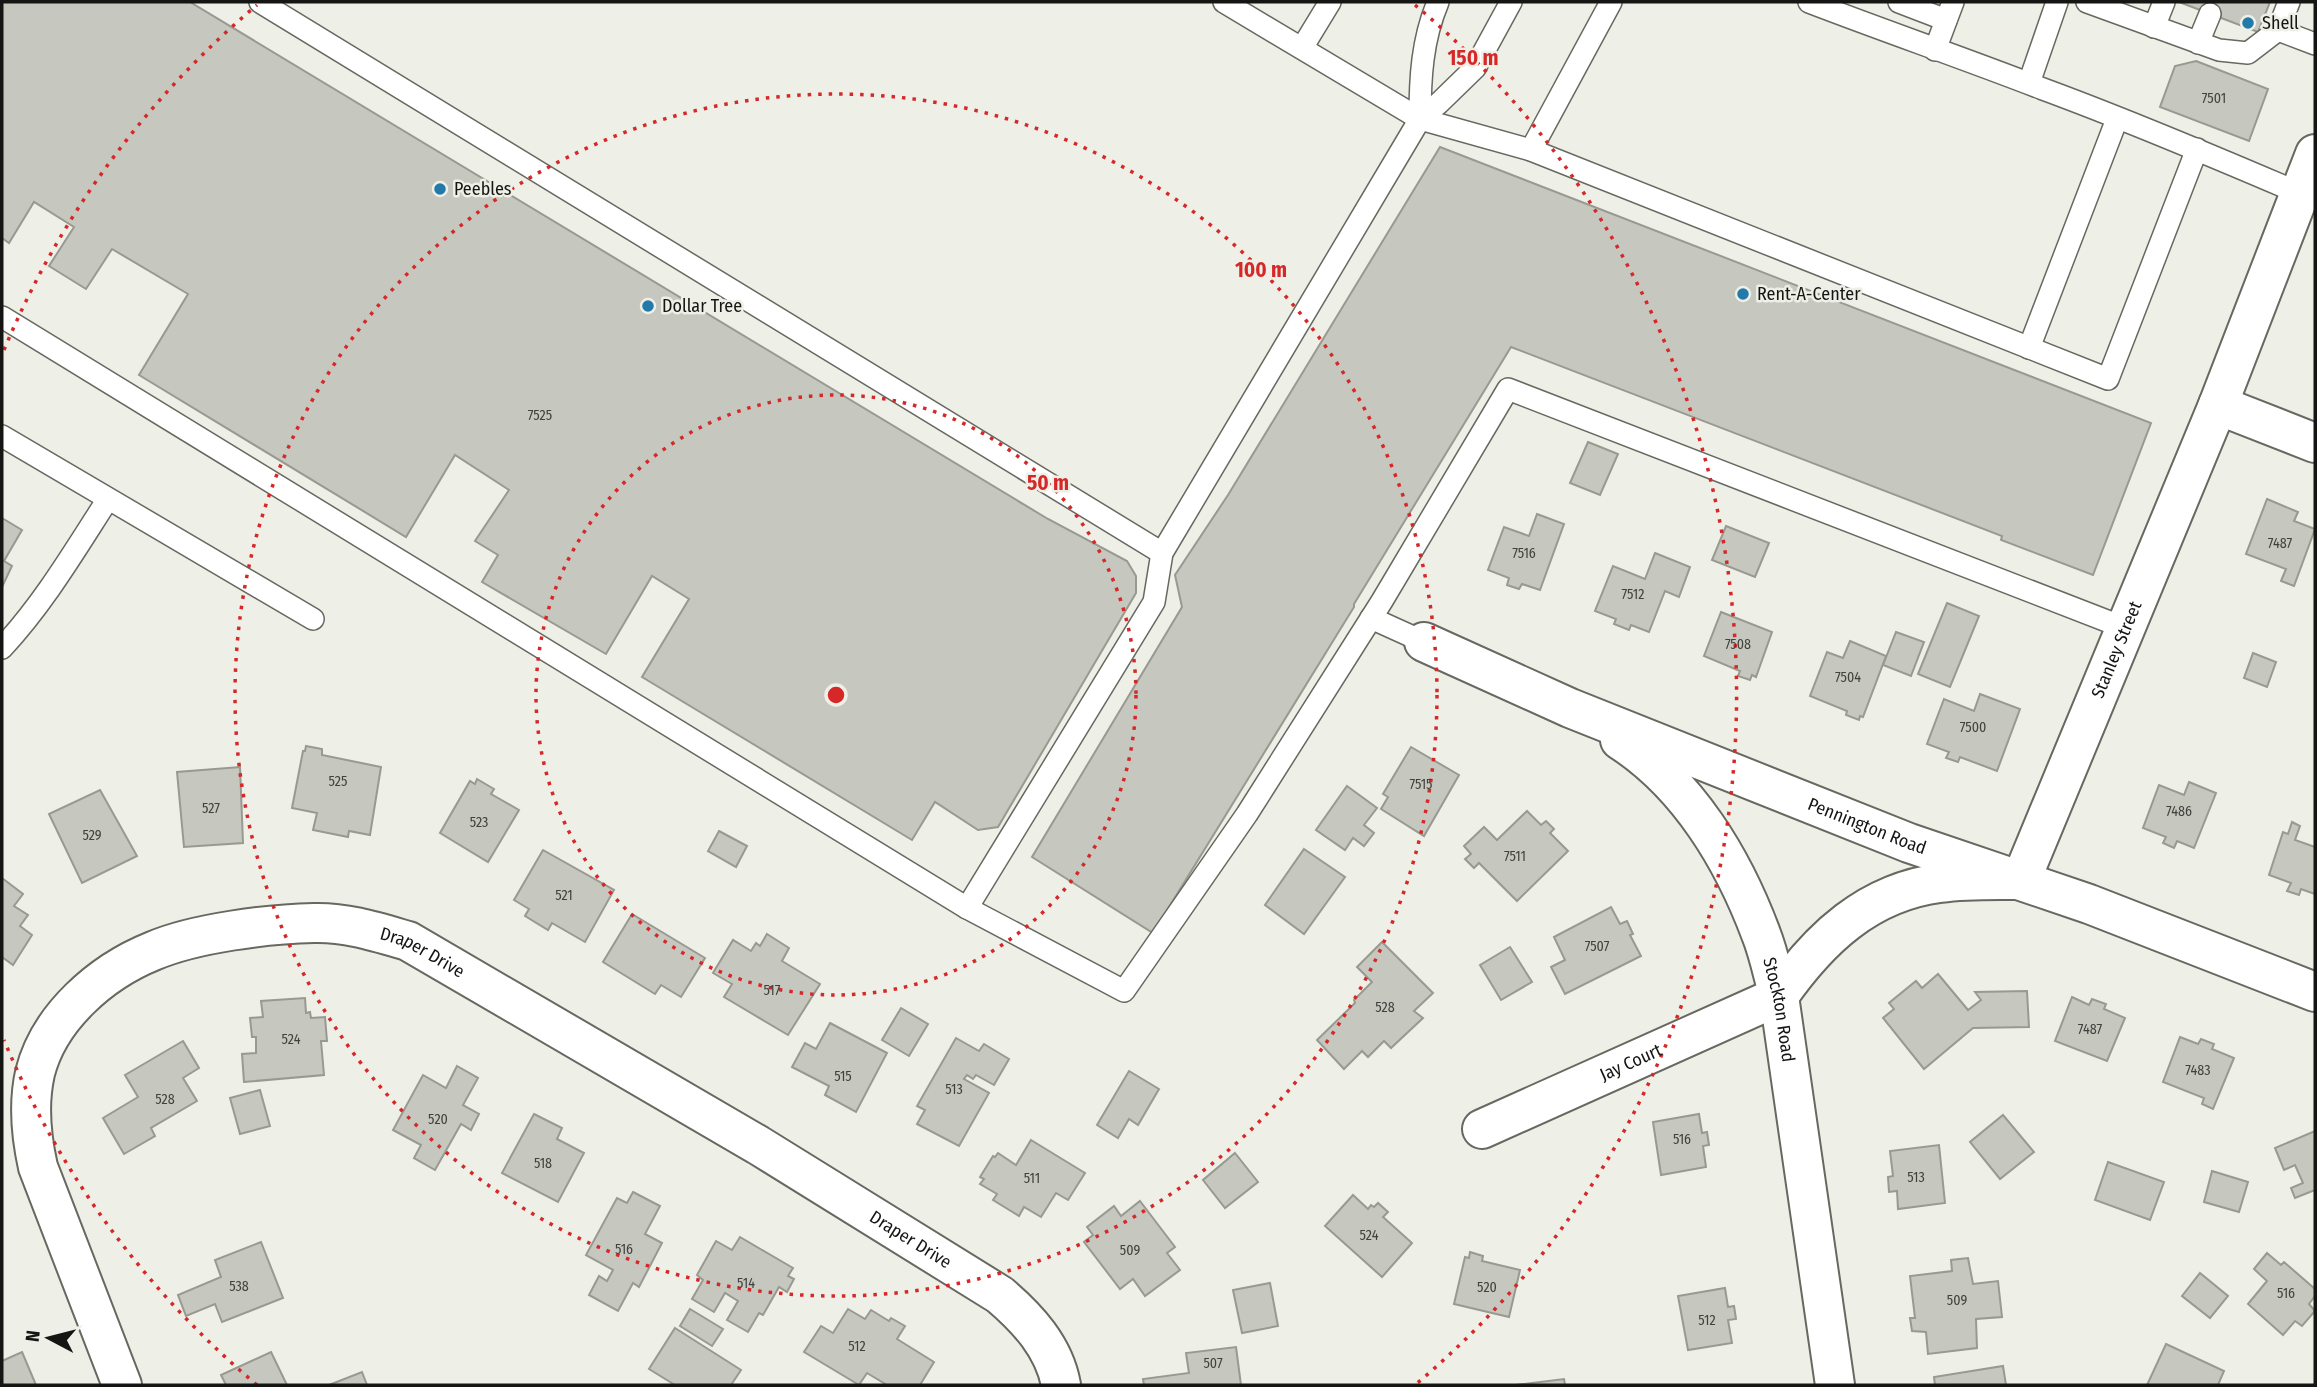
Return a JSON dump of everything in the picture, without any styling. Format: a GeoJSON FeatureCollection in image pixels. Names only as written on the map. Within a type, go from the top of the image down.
{"type":"FeatureCollection","features":[{"type":"Feature","properties":{"kind":"street","name":"Stanley Street"},"geometry":{"type":"LineString","coordinates":[[2021,880],[2217,405],[2315,153]]}},
{"type":"Feature","properties":{"kind":"street"},"geometry":{"type":"LineString","coordinates":[[2217,405],[2315,443]]}},
{"type":"Feature","properties":{"kind":"street","name":"Pennington Road"},"geometry":{"type":"LineString","coordinates":[[1424,642],[1570,708],[1909,843],[2089,904],[2315,992]]}},
{"type":"Feature","properties":{"kind":"street","name":"Stockton Road"},"geometry":{"type":"LineString","coordinates":[[1570,708],[1625,744],[1675,786],[1700,817],[1735,874],[1762,935],[1779,996],[1835,1385]]}},
{"type":"Feature","properties":{"kind":"street"},"geometry":{"type":"LineString","coordinates":[[1779,996],[1800,965],[1826,938],[1863,910],[1897,894],[1938,883],[2021,880]]}},
{"type":"Feature","properties":{"kind":"street","name":"Draper Drive"},"geometry":{"type":"LineString","coordinates":[[122,1385],[38,1167],[32,1143],[30,1102],[36,1071],[53,1031],[80,997],[118,968],[152,951],[188,939],[264,927],[316,923],[357,927],[408,941],[758,1145],[942,1259],[1000,1295],[1024,1315],[1042,1339],[1059,1374],[1061,1385]]}},
{"type":"Feature","properties":{"kind":"street","name":"Jay Court"},"geometry":{"type":"LineString","coordinates":[[1482,1129],[1779,996]]}},
{"type":"Feature","properties":{"kind":"lane"},"geometry":{"type":"LineString","coordinates":[[260,2],[1162,553]]}},
{"type":"Feature","properties":{"kind":"lane"},"geometry":{"type":"LineString","coordinates":[[1224,2],[1420,119],[1531,150],[2108,379],[2197,149]]}},
{"type":"Feature","properties":{"kind":"lane"},"geometry":{"type":"LineString","coordinates":[[1302,48],[1330,2]]}},
{"type":"Feature","properties":{"kind":"lane"},"geometry":{"type":"LineString","coordinates":[[1420,119],[1420,70],[1430,22],[1438,2]]}},
{"type":"Feature","properties":{"kind":"lane"},"geometry":{"type":"LineString","coordinates":[[967,908],[1154,602],[1162,553],[1420,119],[1475,68],[1511,2]]}},
{"type":"Feature","properties":{"kind":"lane"},"geometry":{"type":"LineString","coordinates":[[1531,150],[1611,2]]}},
{"type":"Feature","properties":{"kind":"lane"},"geometry":{"type":"LineString","coordinates":[[1809,2],[2029,83],[2197,149],[2299,193]]}},
{"type":"Feature","properties":{"kind":"lane"},"geometry":{"type":"LineString","coordinates":[[1899,2],[1950,11],[1935,50]]}},
{"type":"Feature","properties":{"kind":"lane"},"geometry":{"type":"LineString","coordinates":[[2029,83],[2057,2]]}},
{"type":"Feature","properties":{"kind":"lane"},"geometry":{"type":"LineString","coordinates":[[2087,2],[2116,7],[2154,27],[2219,50],[2248,53],[2278,30],[2289,2]]}},
{"type":"Feature","properties":{"kind":"lane"},"geometry":{"type":"LineString","coordinates":[[2154,27],[2164,2]]}},
{"type":"Feature","properties":{"kind":"lane"},"geometry":{"type":"LineString","coordinates":[[2198,43],[2210,14]]}},
{"type":"Feature","properties":{"kind":"lane"},"geometry":{"type":"LineString","coordinates":[[2278,30],[2315,44]]}},
{"type":"Feature","properties":{"kind":"lane"},"geometry":{"type":"LineString","coordinates":[[2029,348],[2117,119]]}},
{"type":"Feature","properties":{"kind":"lane"},"geometry":{"type":"LineString","coordinates":[[2,317],[967,908],[1124,991],[1247,814],[1371,618],[1508,388],[2125,628]]}},
{"type":"Feature","properties":{"kind":"lane"},"geometry":{"type":"LineString","coordinates":[[2,436],[313,619]]}},
{"type":"Feature","properties":{"kind":"lane"},"geometry":{"type":"LineString","coordinates":[[2,648],[55,582],[108,499]]}},
{"type":"Feature","properties":{"kind":"lane"},"geometry":{"type":"LineString","coordinates":[[1371,618],[1424,642]]}},
{"type":"Feature","properties":{"kind":"building"},"geometry":{"type":"Polygon","coordinates":[[[2,2],[190,2],[1048,519],[1127,561],[1136,576],[1136,593],[998,827],[978,830],[935,802],[912,840],[642,677],[689,599],[652,576],[606,654],[482,582],[498,555],[475,541],[509,490],[455,455],[406,537],[139,375],[188,294],[112,249],[86,289],[49,266],[74,227],[34,202],[9,243],[2,238],[2,2]]]}},
{"type":"Feature","properties":{"kind":"building","name":"Shell"},"geometry":{"type":"Polygon","coordinates":[[[2179,2],[2270,2],[2258,32],[2179,2]]]}},
{"type":"Feature","properties":{"kind":"building"},"geometry":{"type":"Polygon","coordinates":[[[2196,61],[2268,89],[2249,141],[2160,107],[2175,66],[2196,61]]]}},
{"type":"Feature","properties":{"kind":"building"},"geometry":{"type":"Polygon","coordinates":[[[1440,147],[2151,423],[2093,575],[2001,540],[2002,536],[1511,347],[1153,933],[1032,857],[1182,607],[1175,575],[1228,495],[1440,147]]]}},
{"type":"Feature","properties":{"kind":"building"},"geometry":{"type":"Polygon","coordinates":[[[1588,442],[1618,454],[1600,495],[1570,483],[1588,442]]]}},
{"type":"Feature","properties":{"kind":"building"},"geometry":{"type":"Polygon","coordinates":[[[2267,499],[2298,512],[2294,521],[2315,529],[2294,586],[2281,581],[2286,569],[2246,554],[2267,499]]]}},
{"type":"Feature","properties":{"kind":"building"},"geometry":{"type":"Polygon","coordinates":[[[1537,514],[1564,524],[1540,590],[1522,584],[1519,589],[1507,585],[1509,578],[1488,570],[1504,527],[1529,536],[1537,514]]]}},
{"type":"Feature","properties":{"kind":"building"},"geometry":{"type":"Polygon","coordinates":[[[2,518],[22,530],[4,561],[12,566],[2,587],[2,518]]]}},
{"type":"Feature","properties":{"kind":"building"},"geometry":{"type":"Polygon","coordinates":[[[1726,526],[1769,543],[1755,577],[1712,560],[1726,526]]]}},
{"type":"Feature","properties":{"kind":"building"},"geometry":{"type":"Polygon","coordinates":[[[1655,553],[1690,567],[1679,597],[1665,591],[1649,632],[1631,625],[1629,630],[1614,624],[1616,619],[1595,611],[1613,566],[1645,579],[1655,553]]]}},
{"type":"Feature","properties":{"kind":"building"},"geometry":{"type":"Polygon","coordinates":[[[1947,603],[1979,616],[1950,687],[1918,674],[1947,603]]]}},
{"type":"Feature","properties":{"kind":"building"},"geometry":{"type":"Polygon","coordinates":[[[1721,612],[1772,632],[1756,677],[1752,675],[1750,680],[1738,676],[1740,671],[1704,656],[1721,612]]]}},
{"type":"Feature","properties":{"kind":"building"},"geometry":{"type":"Polygon","coordinates":[[[1896,632],[1924,642],[1911,676],[1883,665],[1896,632]]]}},
{"type":"Feature","properties":{"kind":"building"},"geometry":{"type":"Polygon","coordinates":[[[1850,641],[1886,656],[1863,717],[1860,716],[1859,720],[1846,715],[1847,711],[1810,696],[1827,652],[1843,658],[1850,641]]]}},
{"type":"Feature","properties":{"kind":"building"},"geometry":{"type":"Polygon","coordinates":[[[2253,653],[2276,662],[2267,687],[2244,678],[2253,653]]]}},
{"type":"Feature","properties":{"kind":"building"},"geometry":{"type":"Polygon","coordinates":[[[1980,694],[2020,709],[1997,771],[1960,757],[1958,762],[1946,758],[1949,752],[1927,744],[1944,699],[1974,711],[1980,694]]]}},
{"type":"Feature","properties":{"kind":"building"},"geometry":{"type":"Polygon","coordinates":[[[306,746],[322,749],[322,755],[381,767],[370,835],[349,831],[348,837],[313,830],[317,813],[292,808],[306,746]]]}},
{"type":"Feature","properties":{"kind":"building"},"geometry":{"type":"Polygon","coordinates":[[[1411,747],[1459,775],[1424,836],[1381,809],[1388,797],[1383,794],[1411,747]]]}},
{"type":"Feature","properties":{"kind":"building"},"geometry":{"type":"Polygon","coordinates":[[[240,767],[243,843],[184,847],[177,772],[240,767]]]}},
{"type":"Feature","properties":{"kind":"building"},"geometry":{"type":"Polygon","coordinates":[[[477,779],[494,789],[491,794],[519,810],[488,862],[440,833],[470,781],[475,784],[477,779]]]}},
{"type":"Feature","properties":{"kind":"building"},"geometry":{"type":"Polygon","coordinates":[[[2189,782],[2216,793],[2194,848],[2177,841],[2174,848],[2163,843],[2166,837],[2143,828],[2159,785],[2184,795],[2189,782]]]}},
{"type":"Feature","properties":{"kind":"building"},"geometry":{"type":"Polygon","coordinates":[[[1347,786],[1377,808],[1364,825],[1374,833],[1364,846],[1353,838],[1345,850],[1316,830],[1347,786]]]}},
{"type":"Feature","properties":{"kind":"building"},"geometry":{"type":"Polygon","coordinates":[[[100,790],[137,856],[82,883],[49,814],[100,790]]]}},
{"type":"Feature","properties":{"kind":"building"},"geometry":{"type":"Polygon","coordinates":[[[1527,811],[1541,825],[1546,821],[1554,829],[1550,833],[1568,851],[1517,901],[1479,863],[1474,868],[1465,859],[1471,854],[1464,846],[1484,827],[1497,840],[1527,811]]]}},
{"type":"Feature","properties":{"kind":"building"},"geometry":{"type":"Polygon","coordinates":[[[2292,822],[2300,826],[2295,840],[2315,847],[2315,894],[2301,889],[2299,895],[2287,891],[2291,883],[2269,875],[2283,832],[2288,834],[2292,822]]]}},
{"type":"Feature","properties":{"kind":"building"},"geometry":{"type":"Polygon","coordinates":[[[719,831],[747,846],[736,867],[708,851],[719,831]]]}},
{"type":"Feature","properties":{"kind":"building"},"geometry":{"type":"Polygon","coordinates":[[[1304,849],[1345,877],[1304,934],[1265,905],[1304,849]]]}},
{"type":"Feature","properties":{"kind":"building"},"geometry":{"type":"Polygon","coordinates":[[[543,850],[614,890],[585,942],[552,923],[548,930],[525,916],[529,909],[514,900],[543,850]]]}},
{"type":"Feature","properties":{"kind":"building"},"geometry":{"type":"Polygon","coordinates":[[[2,878],[23,894],[14,906],[28,915],[20,926],[32,935],[13,965],[2,957],[2,878]]]}},
{"type":"Feature","properties":{"kind":"building"},"geometry":{"type":"Polygon","coordinates":[[[1611,907],[1620,924],[1627,921],[1633,934],[1630,935],[1641,956],[1565,994],[1551,967],[1565,960],[1554,937],[1611,907]]]}},
{"type":"Feature","properties":{"kind":"building"},"geometry":{"type":"Polygon","coordinates":[[[632,914],[705,958],[681,997],[661,985],[655,994],[603,962],[632,914]]]}},
{"type":"Feature","properties":{"kind":"building"},"geometry":{"type":"Polygon","coordinates":[[[767,934],[789,948],[782,961],[820,984],[788,1035],[724,997],[732,984],[713,973],[733,940],[751,951],[756,943],[760,946],[767,934]]]}},
{"type":"Feature","properties":{"kind":"building"},"geometry":{"type":"Polygon","coordinates":[[[1382,942],[1433,993],[1414,1011],[1423,1018],[1391,1048],[1384,1041],[1368,1057],[1362,1051],[1344,1069],[1317,1040],[1355,1003],[1354,1000],[1372,982],[1357,967],[1382,942]]]}},
{"type":"Feature","properties":{"kind":"building"},"geometry":{"type":"Polygon","coordinates":[[[1510,947],[1532,982],[1501,1000],[1480,965],[1510,947]]]}},
{"type":"Feature","properties":{"kind":"building"},"geometry":{"type":"Polygon","coordinates":[[[1938,974],[1968,1010],[1981,1000],[1975,992],[2027,991],[2029,1027],[1973,1028],[1924,1069],[1883,1018],[1894,1009],[1889,1003],[1916,981],[1922,988],[1938,974]]]}},
{"type":"Feature","properties":{"kind":"building"},"geometry":{"type":"Polygon","coordinates":[[[2072,997],[2089,1005],[2092,999],[2106,1004],[2104,1009],[2125,1018],[2107,1061],[2055,1041],[2072,997]]]}},
{"type":"Feature","properties":{"kind":"building"},"geometry":{"type":"Polygon","coordinates":[[[305,998],[306,1013],[310,1012],[311,1018],[325,1017],[327,1041],[321,1041],[324,1075],[244,1082],[242,1054],[256,1053],[256,1037],[252,1037],[250,1018],[263,1017],[261,1001],[305,998]]]}},
{"type":"Feature","properties":{"kind":"building"},"geometry":{"type":"Polygon","coordinates":[[[901,1008],[928,1024],[909,1056],[882,1040],[901,1008]]]}},
{"type":"Feature","properties":{"kind":"building"},"geometry":{"type":"Polygon","coordinates":[[[830,1023],[887,1053],[856,1112],[825,1095],[829,1086],[792,1067],[805,1043],[816,1049],[830,1023]]]}},
{"type":"Feature","properties":{"kind":"building"},"geometry":{"type":"Polygon","coordinates":[[[2180,1037],[2198,1044],[2201,1039],[2214,1044],[2212,1049],[2234,1058],[2213,1109],[2202,1104],[2204,1098],[2163,1082],[2180,1037]]]}},
{"type":"Feature","properties":{"kind":"building"},"geometry":{"type":"Polygon","coordinates":[[[956,1038],[979,1051],[984,1044],[1009,1059],[994,1085],[976,1075],[973,1079],[967,1075],[964,1079],[989,1093],[959,1146],[917,1124],[925,1110],[917,1106],[956,1038]]]}},
{"type":"Feature","properties":{"kind":"building"},"geometry":{"type":"Polygon","coordinates":[[[183,1041],[199,1068],[183,1078],[197,1101],[151,1128],[155,1136],[124,1154],[103,1118],[138,1097],[125,1075],[183,1041]]]}},
{"type":"Feature","properties":{"kind":"building"},"geometry":{"type":"Polygon","coordinates":[[[457,1066],[478,1078],[463,1105],[479,1114],[471,1130],[461,1124],[435,1170],[414,1158],[421,1145],[393,1130],[423,1075],[446,1088],[457,1066]]]}},
{"type":"Feature","properties":{"kind":"building"},"geometry":{"type":"Polygon","coordinates":[[[1129,1071],[1159,1089],[1138,1125],[1129,1119],[1118,1138],[1097,1125],[1129,1071]]]}},
{"type":"Feature","properties":{"kind":"building"},"geometry":{"type":"Polygon","coordinates":[[[260,1090],[270,1126],[240,1134],[230,1098],[260,1090]]]}},
{"type":"Feature","properties":{"kind":"building"},"geometry":{"type":"Polygon","coordinates":[[[534,1114],[562,1128],[557,1139],[584,1153],[558,1202],[502,1173],[534,1114]]]}},
{"type":"Feature","properties":{"kind":"building"},"geometry":{"type":"Polygon","coordinates":[[[1699,1114],[1702,1133],[1707,1132],[1709,1145],[1703,1146],[1706,1167],[1661,1175],[1653,1122],[1699,1114]]]}},
{"type":"Feature","properties":{"kind":"building"},"geometry":{"type":"Polygon","coordinates":[[[2003,1115],[2034,1152],[2000,1179],[1970,1142],[2003,1115]]]}},
{"type":"Feature","properties":{"kind":"building"},"geometry":{"type":"Polygon","coordinates":[[[2315,1131],[2315,1190],[2295,1198],[2291,1188],[2303,1183],[2295,1165],[2284,1170],[2275,1148],[2315,1131]]]}},
{"type":"Feature","properties":{"kind":"building"},"geometry":{"type":"Polygon","coordinates":[[[1031,1140],[1085,1173],[1068,1200],[1056,1193],[1041,1217],[1024,1207],[1019,1216],[993,1200],[997,1194],[980,1184],[984,1179],[980,1177],[993,1156],[998,1153],[1016,1165],[1031,1140]]]}},
{"type":"Feature","properties":{"kind":"building"},"geometry":{"type":"Polygon","coordinates":[[[1939,1145],[1945,1203],[1898,1209],[1897,1191],[1889,1192],[1888,1177],[1893,1176],[1890,1151],[1939,1145]]]}},
{"type":"Feature","properties":{"kind":"building"},"geometry":{"type":"Polygon","coordinates":[[[1235,1153],[1258,1182],[1225,1208],[1203,1180],[1235,1153]]]}},
{"type":"Feature","properties":{"kind":"building"},"geometry":{"type":"Polygon","coordinates":[[[2108,1162],[2164,1182],[2150,1220],[2095,1200],[2108,1162]]]}},
{"type":"Feature","properties":{"kind":"building"},"geometry":{"type":"Polygon","coordinates":[[[2212,1171],[2248,1182],[2239,1212],[2204,1202],[2212,1171]]]}},
{"type":"Feature","properties":{"kind":"building"},"geometry":{"type":"Polygon","coordinates":[[[633,1192],[660,1206],[645,1234],[662,1243],[639,1287],[633,1283],[618,1311],[589,1295],[599,1276],[607,1281],[613,1270],[586,1255],[617,1198],[627,1203],[633,1192]]]}},
{"type":"Feature","properties":{"kind":"building"},"geometry":{"type":"Polygon","coordinates":[[[1353,1195],[1368,1209],[1378,1203],[1388,1212],[1383,1217],[1412,1243],[1382,1277],[1325,1226],[1353,1195]]]}},
{"type":"Feature","properties":{"kind":"building"},"geometry":{"type":"Polygon","coordinates":[[[1140,1201],[1175,1247],[1167,1253],[1180,1270],[1145,1296],[1133,1279],[1120,1289],[1084,1242],[1093,1235],[1087,1227],[1114,1206],[1121,1216],[1140,1201]]]}},
{"type":"Feature","properties":{"kind":"building"},"geometry":{"type":"Polygon","coordinates":[[[740,1237],[793,1268],[788,1276],[794,1279],[787,1292],[779,1287],[763,1315],[759,1313],[748,1332],[727,1320],[738,1301],[725,1293],[714,1312],[692,1299],[703,1280],[697,1275],[716,1241],[732,1250],[740,1237]]]}},
{"type":"Feature","properties":{"kind":"building"},"geometry":{"type":"Polygon","coordinates":[[[261,1242],[283,1298],[222,1322],[215,1304],[186,1316],[178,1295],[221,1277],[215,1260],[261,1242]]]}},
{"type":"Feature","properties":{"kind":"building"},"geometry":{"type":"Polygon","coordinates":[[[1470,1252],[1483,1256],[1482,1261],[1520,1270],[1509,1317],[1454,1304],[1465,1257],[1469,1258],[1470,1252]]]}},
{"type":"Feature","properties":{"kind":"building"},"geometry":{"type":"Polygon","coordinates":[[[2267,1253],[2281,1265],[2284,1262],[2315,1289],[2315,1296],[2309,1304],[2315,1311],[2302,1326],[2295,1321],[2283,1335],[2248,1304],[2267,1281],[2254,1269],[2267,1253]]]}},
{"type":"Feature","properties":{"kind":"building"},"geometry":{"type":"Polygon","coordinates":[[[1968,1258],[1973,1284],[1998,1281],[2002,1317],[1976,1319],[1977,1348],[1928,1354],[1926,1332],[1912,1331],[1910,1318],[1915,1318],[1910,1276],[1952,1271],[1951,1260],[1968,1258]]]}},
{"type":"Feature","properties":{"kind":"building"},"geometry":{"type":"Polygon","coordinates":[[[2200,1273],[2228,1296],[2210,1318],[2182,1296],[2200,1273]]]}},
{"type":"Feature","properties":{"kind":"building"},"geometry":{"type":"Polygon","coordinates":[[[1270,1283],[1278,1326],[1242,1333],[1233,1290],[1270,1283]]]}},
{"type":"Feature","properties":{"kind":"building"},"geometry":{"type":"Polygon","coordinates":[[[1725,1288],[1728,1307],[1734,1306],[1736,1319],[1728,1320],[1732,1343],[1688,1350],[1678,1296],[1725,1288]]]}},
{"type":"Feature","properties":{"kind":"building"},"geometry":{"type":"Polygon","coordinates":[[[690,1309],[723,1329],[712,1346],[680,1326],[690,1309]]]}},
{"type":"Feature","properties":{"kind":"building"},"geometry":{"type":"Polygon","coordinates":[[[848,1309],[865,1319],[871,1310],[889,1321],[891,1318],[905,1326],[897,1339],[934,1362],[920,1385],[887,1385],[867,1373],[859,1385],[804,1352],[821,1326],[833,1333],[848,1309]]]}},
{"type":"Feature","properties":{"kind":"building"},"geometry":{"type":"Polygon","coordinates":[[[675,1328],[741,1370],[731,1385],[675,1385],[649,1369],[675,1328]]]}},
{"type":"Feature","properties":{"kind":"building"},"geometry":{"type":"Polygon","coordinates":[[[2166,1344],[2224,1371],[2218,1385],[2147,1385],[2166,1344]]]}},
{"type":"Feature","properties":{"kind":"building"},"geometry":{"type":"Polygon","coordinates":[[[1236,1347],[1241,1385],[1144,1385],[1143,1379],[1189,1373],[1186,1353],[1236,1347]]]}},
{"type":"Feature","properties":{"kind":"building"},"geometry":{"type":"Polygon","coordinates":[[[22,1352],[36,1385],[2,1385],[2,1361],[22,1352]]]}},
{"type":"Feature","properties":{"kind":"building"},"geometry":{"type":"Polygon","coordinates":[[[271,1352],[287,1385],[226,1385],[221,1375],[271,1352]]]}},
{"type":"Feature","properties":{"kind":"building"},"geometry":{"type":"Polygon","coordinates":[[[2003,1366],[2006,1385],[1935,1385],[1934,1377],[2003,1366]]]}},
{"type":"Feature","properties":{"kind":"building"},"geometry":{"type":"Polygon","coordinates":[[[362,1372],[367,1385],[329,1385],[362,1372]]]}},
{"type":"Feature","properties":{"kind":"building"},"geometry":{"type":"Polygon","coordinates":[[[1564,1379],[1565,1385],[1515,1385],[1564,1379]]]}},
{"type":"Feature","properties":{"kind":"place","name":"Shell"},"geometry":{"type":"Point","coordinates":[2248,23]}},
{"type":"Feature","properties":{"kind":"place","name":"Peebles"},"geometry":{"type":"Point","coordinates":[440,189]}},
{"type":"Feature","properties":{"kind":"place","name":"Rent-A-Center"},"geometry":{"type":"Point","coordinates":[1743,294]}},
{"type":"Feature","properties":{"kind":"place","name":"Dollar Tree"},"geometry":{"type":"Point","coordinates":[648,306]}}]}
